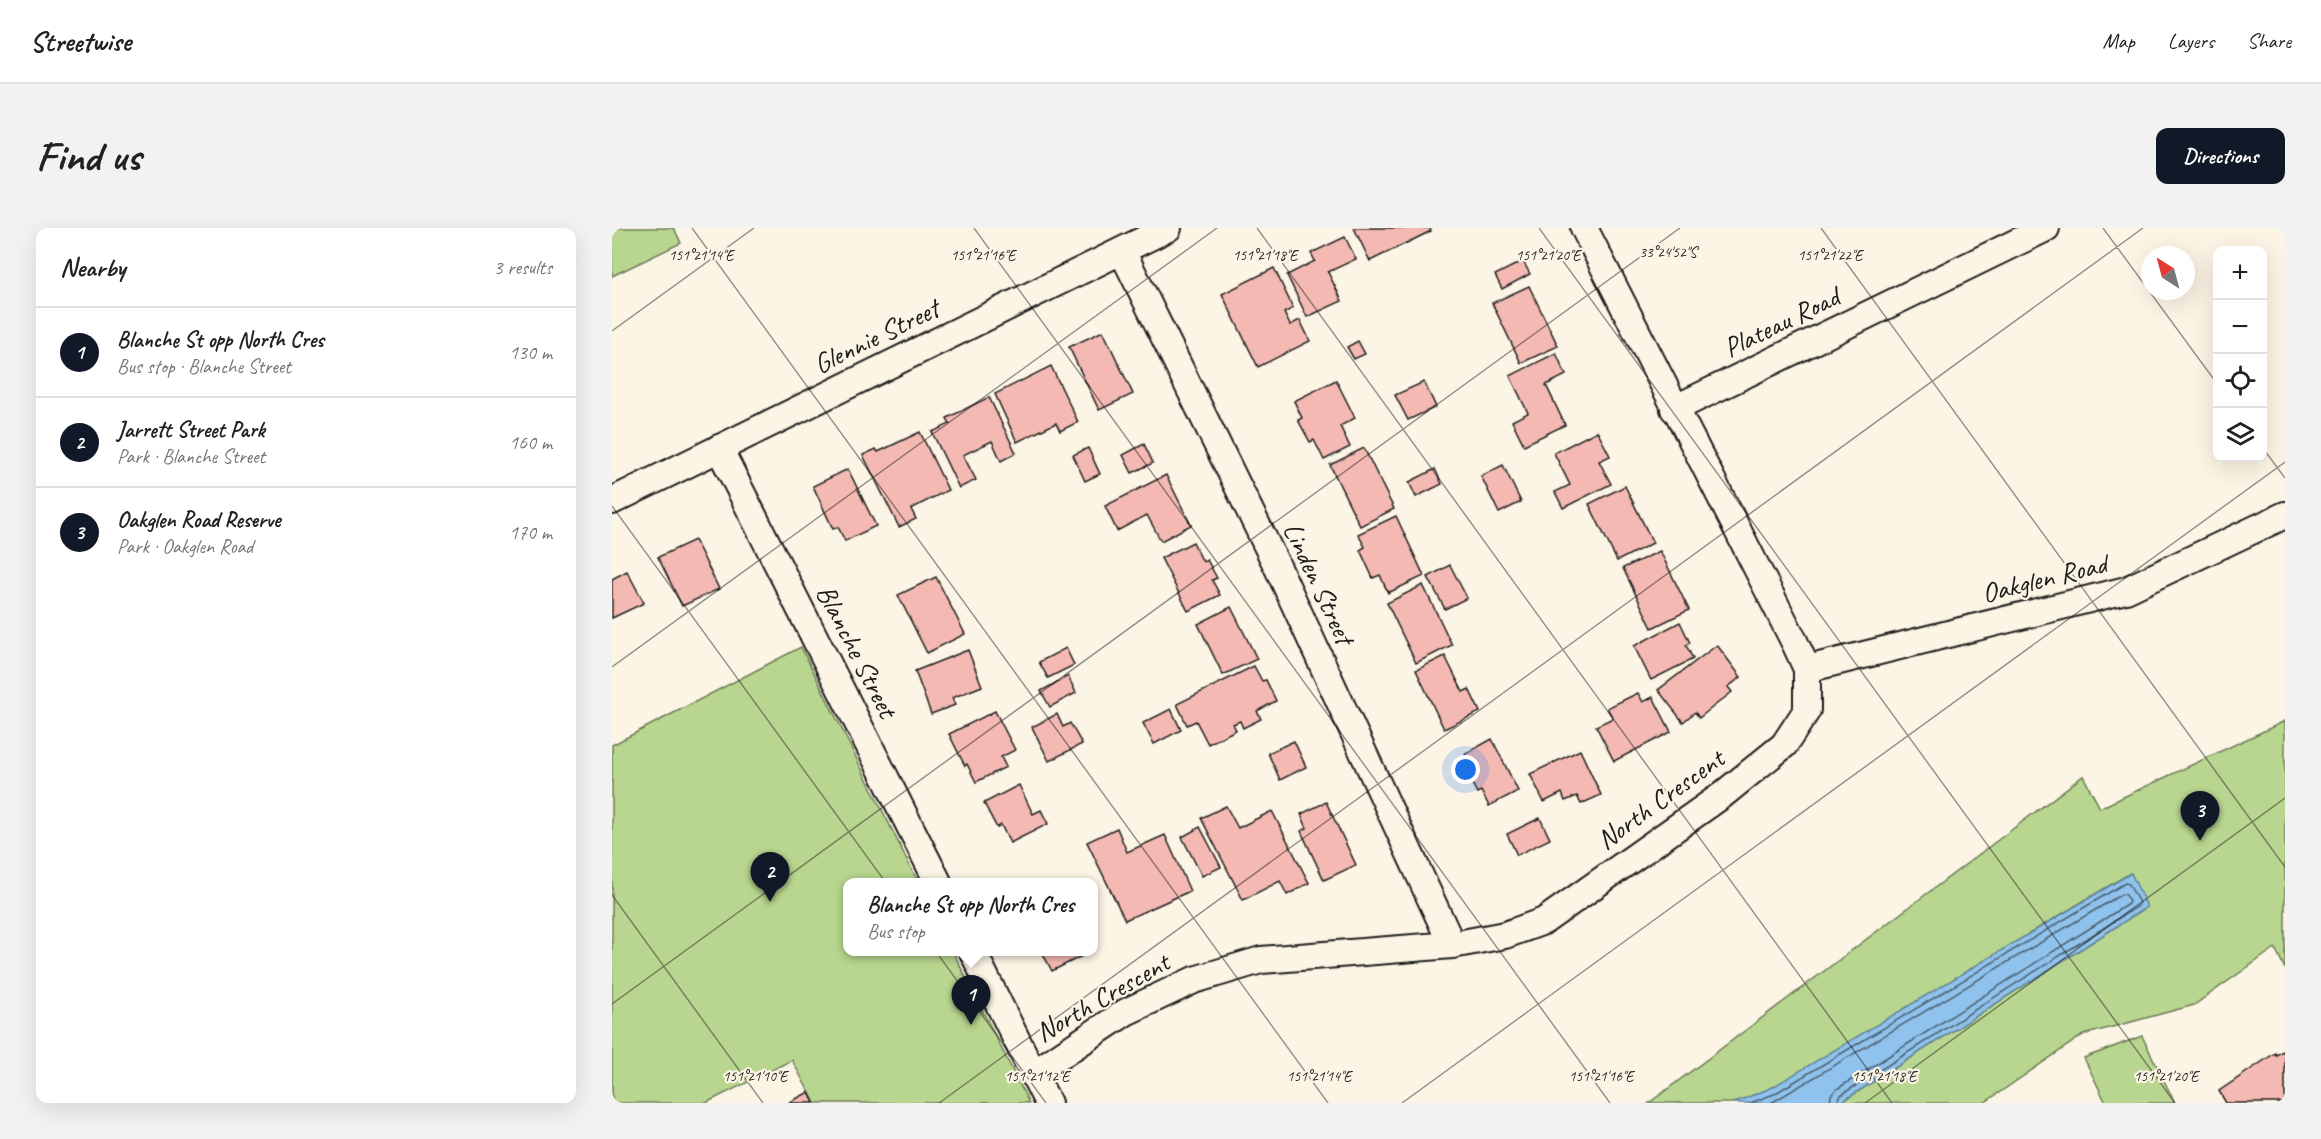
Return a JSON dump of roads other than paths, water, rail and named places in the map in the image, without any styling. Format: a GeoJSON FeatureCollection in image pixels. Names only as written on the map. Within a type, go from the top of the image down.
{"type":"FeatureCollection","features":[{"type":"Feature","properties":{"kind":"street","name":"Glennie Street"},"geometry":{"type":"LineString","coordinates":[[612,501],[1168,228]]}},
{"type":"Feature","properties":{"kind":"street","name":"North Crescent"},"geometry":{"type":"LineString","coordinates":[[1034,1073],[1126,1012],[1205,977],[1261,960],[1452,945],[1504,935],[1544,921],[1721,796],[1784,745],[1807,710],[1807,669],[1584,228]]}},
{"type":"Feature","properties":{"kind":"street","name":"Plateau Road"},"geometry":{"type":"LineString","coordinates":[[1674,409],[2046,228]]}},
{"type":"Feature","properties":{"kind":"street","name":"Linden Street"},"geometry":{"type":"LineString","coordinates":[[1122,251],[1278,568],[1452,945]]}},
{"type":"Feature","properties":{"kind":"street","name":"Blanche Street"},"geometry":{"type":"LineString","coordinates":[[719,448],[936,878]]}},
{"type":"Feature","properties":{"kind":"street","name":"Oakglen Road"},"geometry":{"type":"LineString","coordinates":[[1807,669],[2127,590],[2285,514]]}},
{"type":"Feature","properties":{"kind":"street"},"geometry":{"type":"LineString","coordinates":[[976,956],[1048,1103]]}},
{"type":"Feature","properties":{"kind":"water"},"geometry":{"type":"Polygon","coordinates":[[[2131,873],[2147,907],[1840,1103],[1733,1103],[1771,1088],[2131,873]]]}},
{"type":"Feature","properties":{"kind":"place","name":"Oakglen Road Reserve"},"geometry":{"type":"Point","coordinates":[2200,841]}},
{"type":"Feature","properties":{"kind":"place","name":"Jarrett Street Park"},"geometry":{"type":"Point","coordinates":[770,902]}},
{"type":"Feature","properties":{"kind":"place","name":"Blanche St opp North Cres"},"geometry":{"type":"Point","coordinates":[971,1025]}}]}
